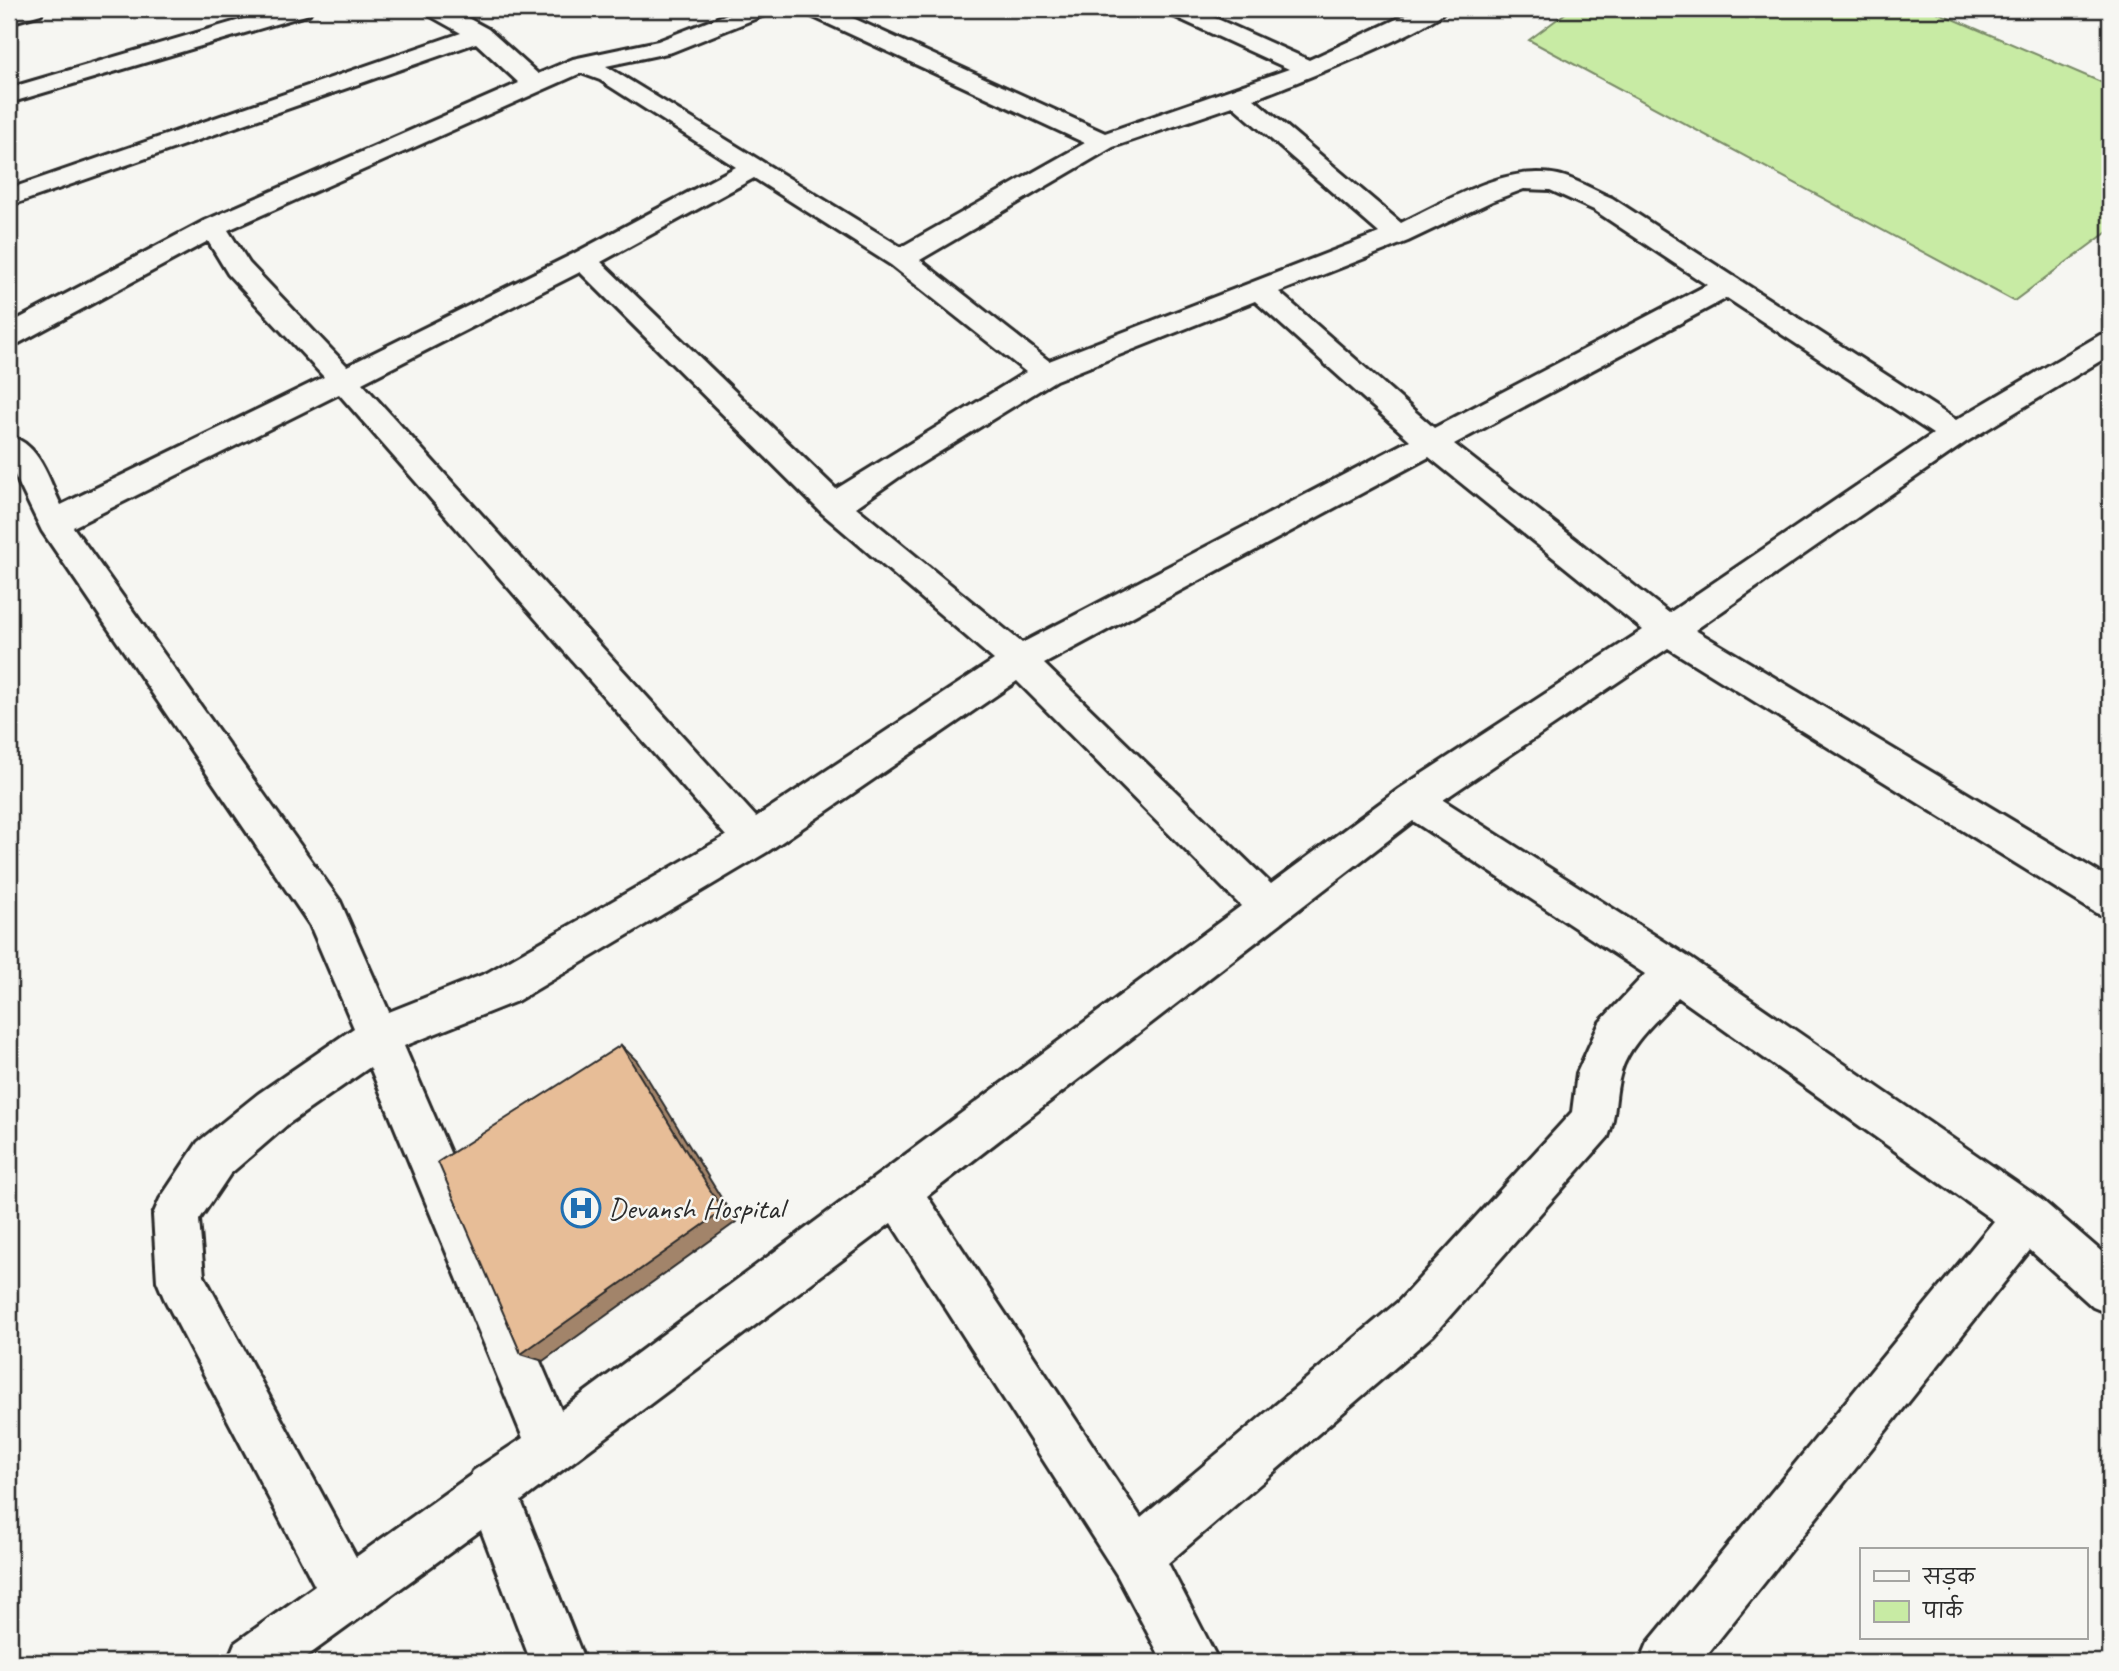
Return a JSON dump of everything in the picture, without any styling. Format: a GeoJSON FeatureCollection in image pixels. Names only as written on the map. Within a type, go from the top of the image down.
{"type":"FeatureCollection","features":[{"type":"Feature","properties":{"kind":"street"},"geometry":{"type":"LineString","coordinates":[[9,16],[33,9]]}},
{"type":"Feature","properties":{"kind":"street"},"geometry":{"type":"LineString","coordinates":[[9,96],[301,9]]}},
{"type":"Feature","properties":{"kind":"street"},"geometry":{"type":"LineString","coordinates":[[435,9],[480,34],[534,84]]}},
{"type":"Feature","properties":{"kind":"street"},"geometry":{"type":"LineString","coordinates":[[9,336],[213,227],[534,84],[581,64],[664,47],[760,9]]}},
{"type":"Feature","properties":{"kind":"street"},"geometry":{"type":"LineString","coordinates":[[815,9],[1104,142]]}},
{"type":"Feature","properties":{"kind":"street"},"geometry":{"type":"LineString","coordinates":[[1177,9],[1311,69]]}},
{"type":"Feature","properties":{"kind":"street"},"geometry":{"type":"LineString","coordinates":[[901,259],[1104,142],[1311,69],[1388,35],[1435,9]]}},
{"type":"Feature","properties":{"kind":"street"},"geometry":{"type":"LineString","coordinates":[[9,198],[480,34]]}},
{"type":"Feature","properties":{"kind":"street"},"geometry":{"type":"LineString","coordinates":[[581,64],[608,75],[901,259],[1046,373]]}},
{"type":"Feature","properties":{"kind":"street"},"geometry":{"type":"LineString","coordinates":[[1237,97],[1398,235]]}},
{"type":"Feature","properties":{"kind":"street"},"geometry":{"type":"LineString","coordinates":[[53,523],[583,260],[755,167]]}},
{"type":"Feature","properties":{"kind":"street"},"geometry":{"type":"LineString","coordinates":[[834,506],[888,469],[1046,373],[1398,235],[1483,195],[1521,181],[1555,182],[1602,204],[1955,434]]}},
{"type":"Feature","properties":{"kind":"street"},"geometry":{"type":"LineString","coordinates":[[213,227],[238,268],[343,380],[753,840]]}},
{"type":"Feature","properties":{"kind":"street"},"geometry":{"type":"LineString","coordinates":[[583,260],[834,506],[1019,661],[1269,908]]}},
{"type":"Feature","properties":{"kind":"street"},"geometry":{"type":"LineString","coordinates":[[347,1593],[181,1281],[176,1215],[214,1158],[273,1109],[378,1036],[502,987],[753,840],[1019,661],[1727,286]]}},
{"type":"Feature","properties":{"kind":"street"},"geometry":{"type":"LineString","coordinates":[[1260,290],[1433,444],[1668,631],[2110,900]]}},
{"type":"Feature","properties":{"kind":"street"},"geometry":{"type":"LineString","coordinates":[[254,1662],[491,1489],[552,1448],[897,1191],[1412,800],[1668,631],[1955,434],[2110,342]]}},
{"type":"Feature","properties":{"kind":"street"},"geometry":{"type":"LineString","coordinates":[[13,456],[53,523],[326,914],[552,1448]]}},
{"type":"Feature","properties":{"kind":"street"},"geometry":{"type":"LineString","coordinates":[[1412,800],[1675,971],[2027,1217],[2110,1290]]}},
{"type":"Feature","properties":{"kind":"street"},"geometry":{"type":"LineString","coordinates":[[1136,1556],[1416,1318],[1592,1122],[1599,1073],[1615,1036],[1675,971]]}},
{"type":"Feature","properties":{"kind":"street"},"geometry":{"type":"LineString","coordinates":[[897,1191],[1136,1556],[1192,1662]]}},
{"type":"Feature","properties":{"kind":"street"},"geometry":{"type":"LineString","coordinates":[[1667,1662],[2027,1217]]}},
{"type":"Feature","properties":{"kind":"street"},"geometry":{"type":"LineString","coordinates":[[491,1489],[558,1662]]}},
{"type":"Feature","properties":{"kind":"green space"},"geometry":{"type":"Polygon","coordinates":[[[1571,9],[1930,9],[2110,86],[2110,230],[2014,301],[1529,40],[1571,9]]]}},
{"type":"Feature","properties":{"kind":"building"},"geometry":{"type":"Polygon","coordinates":[[[621,1045],[723,1211],[521,1354],[438,1162],[621,1045]]]}},
{"type":"Feature","properties":{"kind":"place","name":"Devansh Hospital"},"geometry":{"type":"Point","coordinates":[581,1208]}}]}
